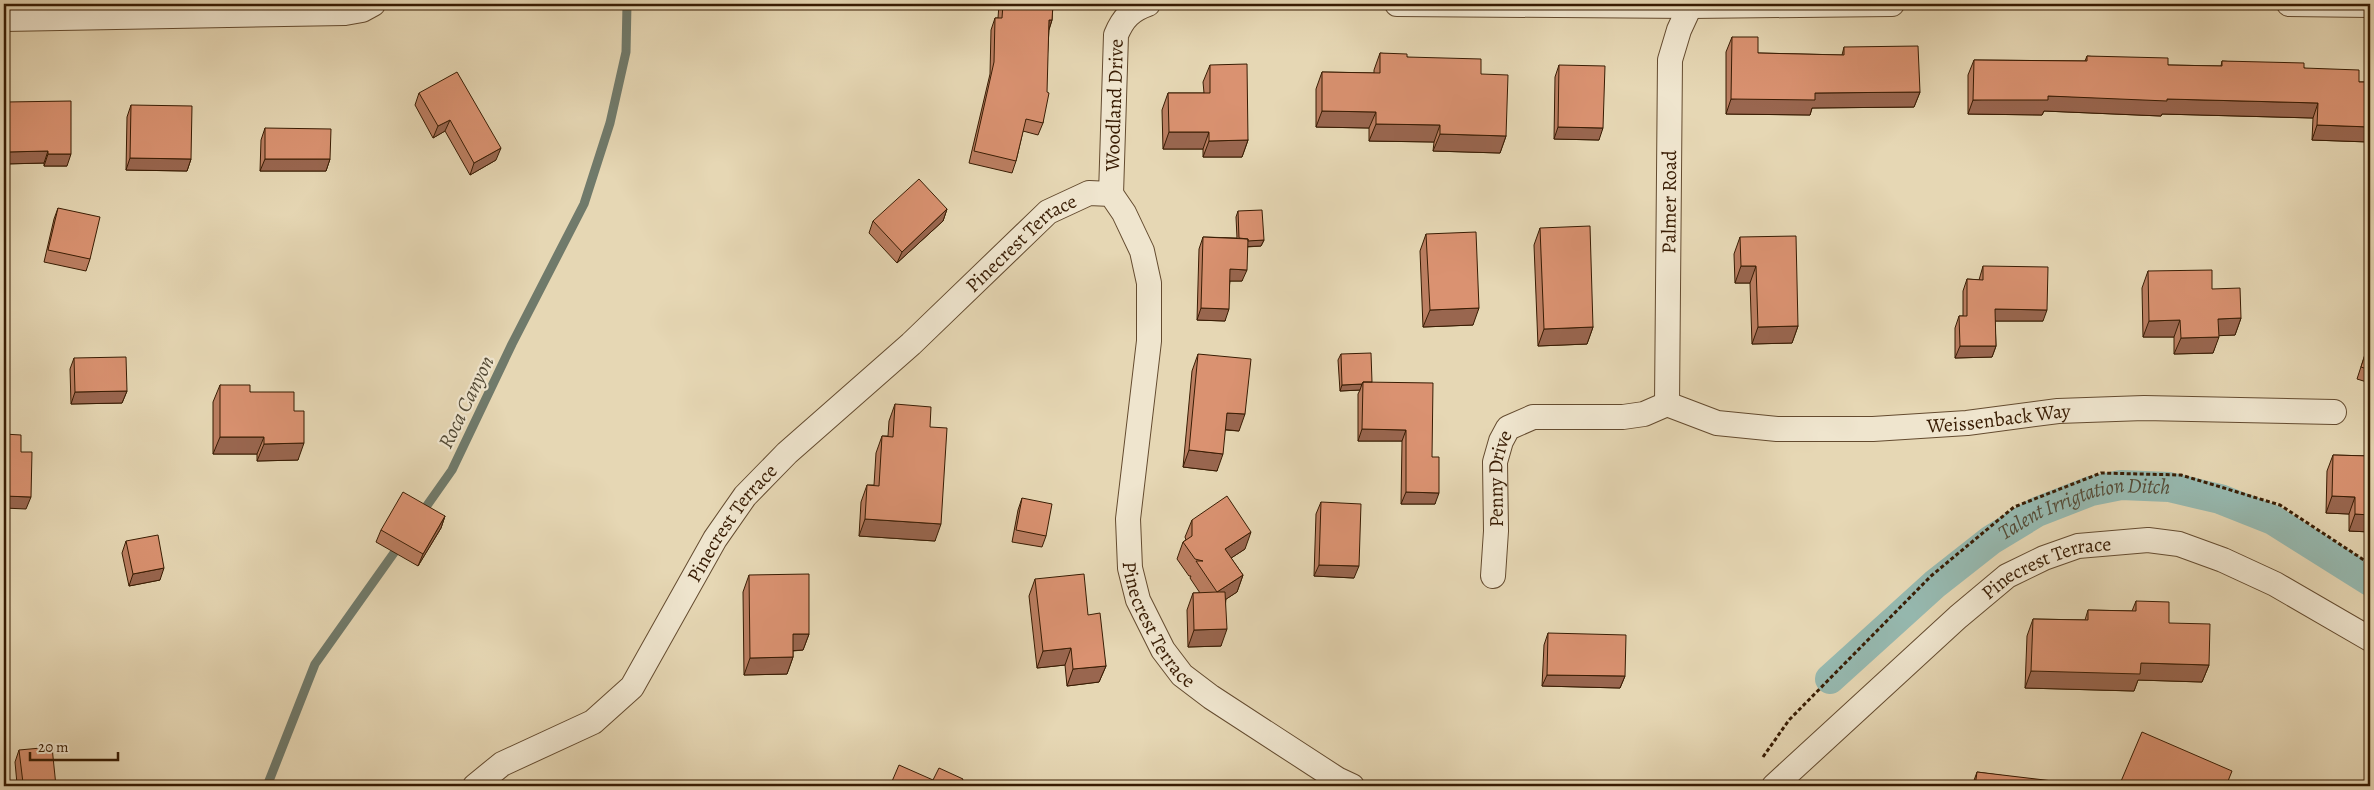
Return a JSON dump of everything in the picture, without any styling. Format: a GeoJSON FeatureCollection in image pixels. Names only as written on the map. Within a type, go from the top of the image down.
{"type":"FeatureCollection","features":[{"type":"Feature","properties":{"kind":"street"},"geometry":{"type":"LineString","coordinates":[[4,20],[345,13],[362,10],[373,4]]}},
{"type":"Feature","properties":{"kind":"street","name":"Woodland Drive"},"geometry":{"type":"LineString","coordinates":[[1111,194],[1116,35],[1122,20],[1135,8],[1148,4]]}},
{"type":"Feature","properties":{"kind":"street"},"geometry":{"type":"LineString","coordinates":[[1397,4],[1892,4]]}},
{"type":"Feature","properties":{"kind":"street"},"geometry":{"type":"LineString","coordinates":[[2289,4],[2370,5]]}},
{"type":"Feature","properties":{"kind":"street","name":"Palmer Road"},"geometry":{"type":"LineString","coordinates":[[1667,404],[1670,60],[1678,30],[1691,5]]}},
{"type":"Feature","properties":{"kind":"street","name":"Pinecrest Terrace"},"geometry":{"type":"LineString","coordinates":[[475,786],[502,764],[593,722],[632,687],[715,539],[745,496],[787,453],[911,344],[1048,212],[1089,193],[1111,194],[1124,213],[1142,251],[1150,283],[1150,341],[1128,519],[1130,568],[1138,600],[1163,650],[1182,675],[1211,697],[1337,779],[1352,786]]}},
{"type":"Feature","properties":{"kind":"street","name":"Weissenback Way"},"geometry":{"type":"LineString","coordinates":[[1667,404],[1717,423],[1778,429],[1873,429],[1967,423],[2058,411],[2144,408],[2334,412]]}},
{"type":"Feature","properties":{"kind":"street","name":"Penny Drive"},"geometry":{"type":"LineString","coordinates":[[1493,576],[1496,530],[1495,462],[1501,440],[1508,428],[1534,417],[1624,417],[1644,414],[1667,404]]}},
{"type":"Feature","properties":{"kind":"street","name":"Pinecrest Terrace"},"geometry":{"type":"LineString","coordinates":[[1774,786],[1958,617],[2007,576],[2044,558],[2078,546],[2148,540],[2179,544],[2223,560],[2275,584],[2370,639]]}},
{"type":"Feature","properties":{"kind":"building"},"geometry":{"type":"Polygon","coordinates":[[[1003,4],[1053,4],[1052,20],[1049,20],[1047,92],[1049,93],[1043,123],[1026,119],[1016,161],[974,151],[994,62],[995,18],[1002,18],[1003,4]]]}},
{"type":"Feature","properties":{"kind":"building"},"geometry":{"type":"Polygon","coordinates":[[[1732,37],[1758,37],[1758,53],[1844,55],[1844,47],[1918,46],[1920,92],[1815,93],[1815,100],[1731,99],[1732,37]]]}},
{"type":"Feature","properties":{"kind":"building"},"geometry":{"type":"Polygon","coordinates":[[[1380,53],[1407,54],[1407,57],[1481,59],[1481,74],[1508,75],[1506,136],[1440,134],[1440,125],[1376,124],[1376,112],[1322,111],[1322,72],[1380,73],[1380,53]]]}},
{"type":"Feature","properties":{"kind":"building"},"geometry":{"type":"Polygon","coordinates":[[[2087,56],[2168,58],[2168,65],[2222,66],[2222,61],[2304,63],[2304,68],[2359,70],[2359,82],[2370,82],[2370,127],[2317,125],[2318,103],[2167,99],[2167,101],[2048,96],[2048,100],[1973,100],[1974,60],[2087,61],[2087,56]]]}},
{"type":"Feature","properties":{"kind":"building"},"geometry":{"type":"Polygon","coordinates":[[[1247,64],[1248,140],[1209,141],[1209,132],[1169,132],[1168,93],[1210,93],[1210,65],[1247,64]]]}},
{"type":"Feature","properties":{"kind":"building"},"geometry":{"type":"Polygon","coordinates":[[[1559,65],[1605,66],[1603,128],[1558,127],[1559,65]]]}},
{"type":"Feature","properties":{"kind":"building"},"geometry":{"type":"Polygon","coordinates":[[[457,72],[501,148],[474,163],[450,120],[438,126],[419,93],[457,72]]]}},
{"type":"Feature","properties":{"kind":"building"},"geometry":{"type":"Polygon","coordinates":[[[71,101],[71,154],[48,154],[48,151],[6,152],[6,102],[71,101]]]}},
{"type":"Feature","properties":{"kind":"building"},"geometry":{"type":"Polygon","coordinates":[[[131,105],[192,106],[191,159],[130,158],[131,105]]]}},
{"type":"Feature","properties":{"kind":"building"},"geometry":{"type":"Polygon","coordinates":[[[265,128],[331,129],[330,159],[265,159],[265,128]]]}},
{"type":"Feature","properties":{"kind":"building"},"geometry":{"type":"Polygon","coordinates":[[[919,179],[947,209],[902,252],[873,221],[919,179]]]}},
{"type":"Feature","properties":{"kind":"building"},"geometry":{"type":"Polygon","coordinates":[[[58,208],[100,217],[90,259],[48,250],[58,208]]]}},
{"type":"Feature","properties":{"kind":"building"},"geometry":{"type":"Polygon","coordinates":[[[1262,210],[1264,240],[1248,241],[1248,239],[1239,238],[1238,211],[1262,210]]]}},
{"type":"Feature","properties":{"kind":"building"},"geometry":{"type":"Polygon","coordinates":[[[1590,226],[1593,327],[1544,329],[1540,228],[1590,226]]]}},
{"type":"Feature","properties":{"kind":"building"},"geometry":{"type":"Polygon","coordinates":[[[1476,232],[1479,308],[1430,310],[1426,234],[1476,232]]]}},
{"type":"Feature","properties":{"kind":"building"},"geometry":{"type":"Polygon","coordinates":[[[1796,236],[1798,326],[1758,327],[1756,266],[1741,266],[1740,237],[1796,236]]]}},
{"type":"Feature","properties":{"kind":"building"},"geometry":{"type":"Polygon","coordinates":[[[1203,237],[1248,239],[1247,270],[1230,269],[1229,309],[1201,308],[1203,237]]]}},
{"type":"Feature","properties":{"kind":"building"},"geometry":{"type":"Polygon","coordinates":[[[1983,266],[2048,267],[2047,310],[1995,309],[1996,346],[1960,346],[1959,316],[1967,316],[1967,279],[1983,280],[1983,266]]]}},
{"type":"Feature","properties":{"kind":"building"},"geometry":{"type":"Polygon","coordinates":[[[2212,270],[2212,289],[2240,288],[2241,318],[2218,319],[2219,337],[2181,338],[2180,320],[2149,321],[2148,271],[2212,270]]]}},
{"type":"Feature","properties":{"kind":"building"},"geometry":{"type":"Polygon","coordinates":[[[2370,339],[2370,370],[2361,367],[2370,339]]]}},
{"type":"Feature","properties":{"kind":"building"},"geometry":{"type":"Polygon","coordinates":[[[1371,353],[1372,382],[1342,385],[1341,354],[1371,353]]]}},
{"type":"Feature","properties":{"kind":"building"},"geometry":{"type":"Polygon","coordinates":[[[1198,354],[1251,359],[1245,414],[1227,413],[1223,454],[1189,450],[1198,354]]]}},
{"type":"Feature","properties":{"kind":"building"},"geometry":{"type":"Polygon","coordinates":[[[126,357],[127,391],[75,392],[74,358],[126,357]]]}},
{"type":"Feature","properties":{"kind":"building"},"geometry":{"type":"Polygon","coordinates":[[[1363,382],[1433,383],[1432,457],[1439,457],[1439,493],[1406,492],[1406,430],[1362,429],[1363,382]]]}},
{"type":"Feature","properties":{"kind":"building"},"geometry":{"type":"Polygon","coordinates":[[[220,385],[250,385],[250,392],[294,392],[294,411],[304,411],[304,443],[264,444],[264,437],[220,437],[220,385]]]}},
{"type":"Feature","properties":{"kind":"building"},"geometry":{"type":"Polygon","coordinates":[[[895,404],[931,407],[930,427],[947,428],[941,524],[865,519],[867,485],[879,486],[882,436],[893,437],[895,404]]]}},
{"type":"Feature","properties":{"kind":"building"},"geometry":{"type":"Polygon","coordinates":[[[4,434],[21,435],[21,452],[32,452],[31,497],[4,496],[4,434]]]}},
{"type":"Feature","properties":{"kind":"building"},"geometry":{"type":"Polygon","coordinates":[[[2333,455],[2370,456],[2370,515],[2355,514],[2355,497],[2332,496],[2333,455]]]}},
{"type":"Feature","properties":{"kind":"building"},"geometry":{"type":"Polygon","coordinates":[[[403,492],[445,516],[423,554],[381,530],[403,492]]]}},
{"type":"Feature","properties":{"kind":"building"},"geometry":{"type":"Polygon","coordinates":[[[1227,496],[1251,532],[1225,549],[1243,575],[1217,592],[1196,561],[1203,561],[1195,559],[1183,542],[1192,536],[1192,520],[1227,496]]]}},
{"type":"Feature","properties":{"kind":"building"},"geometry":{"type":"Polygon","coordinates":[[[1022,498],[1052,504],[1046,536],[1016,530],[1022,498]]]}},
{"type":"Feature","properties":{"kind":"building"},"geometry":{"type":"Polygon","coordinates":[[[1321,502],[1361,504],[1359,566],[1319,565],[1321,502]]]}},
{"type":"Feature","properties":{"kind":"building"},"geometry":{"type":"Polygon","coordinates":[[[158,535],[164,568],[133,574],[126,541],[158,535]]]}},
{"type":"Feature","properties":{"kind":"building"},"geometry":{"type":"Polygon","coordinates":[[[809,574],[809,634],[793,634],[793,657],[750,658],[749,575],[809,574]]]}},
{"type":"Feature","properties":{"kind":"building"},"geometry":{"type":"Polygon","coordinates":[[[1084,574],[1088,615],[1100,613],[1106,666],[1073,669],[1071,648],[1043,651],[1035,579],[1084,574]]]}},
{"type":"Feature","properties":{"kind":"building"},"geometry":{"type":"Polygon","coordinates":[[[1225,592],[1227,629],[1194,630],[1193,593],[1225,592]]]}},
{"type":"Feature","properties":{"kind":"building"},"geometry":{"type":"Polygon","coordinates":[[[2136,601],[2169,602],[2169,623],[2210,624],[2209,665],[2141,663],[2140,674],[2031,671],[2033,619],[2088,620],[2088,610],[2136,611],[2136,601]]]}},
{"type":"Feature","properties":{"kind":"building"},"geometry":{"type":"Polygon","coordinates":[[[1548,633],[1626,635],[1625,676],[1547,675],[1548,633]]]}},
{"type":"Feature","properties":{"kind":"building"},"geometry":{"type":"Polygon","coordinates":[[[2142,732],[2232,771],[2226,786],[2119,786],[2142,732]]]}},
{"type":"Feature","properties":{"kind":"building"},"geometry":{"type":"Polygon","coordinates":[[[52,747],[56,786],[4,786],[23,783],[19,750],[52,747]]]}},
{"type":"Feature","properties":{"kind":"building"},"geometry":{"type":"Polygon","coordinates":[[[899,765],[933,780],[939,768],[963,779],[960,786],[890,786],[899,765]]]}},
{"type":"Feature","properties":{"kind":"building"},"geometry":{"type":"Polygon","coordinates":[[[1977,772],[2078,784],[2078,786],[1975,786],[1977,772]]]}},
{"type":"Feature","properties":{"kind":"building"},"geometry":{"type":"Polygon","coordinates":[[[1847,781],[1900,782],[1900,786],[1847,786],[1847,781]]]}},
{"type":"Feature","properties":{"kind":"waterway","name":"Roca Canyon"},"geometry":{"type":"LineString","coordinates":[[421,514],[452,470],[512,344],[584,204],[610,123],[626,52],[627,4]]}},
{"type":"Feature","properties":{"kind":"waterway","name":"Talent Irrigtation Ditch"},"geometry":{"type":"LineString","coordinates":[[1830,679],[1935,584],[1991,540],[2037,512],[2091,491],[2121,485],[2169,487],[2220,499],[2273,520],[2370,581]]}},
{"type":"Feature","properties":{"kind":"waterway","name":"Roca Canyon"},"geometry":{"type":"LineString","coordinates":[[267,786],[315,664],[401,543]]}}]}
